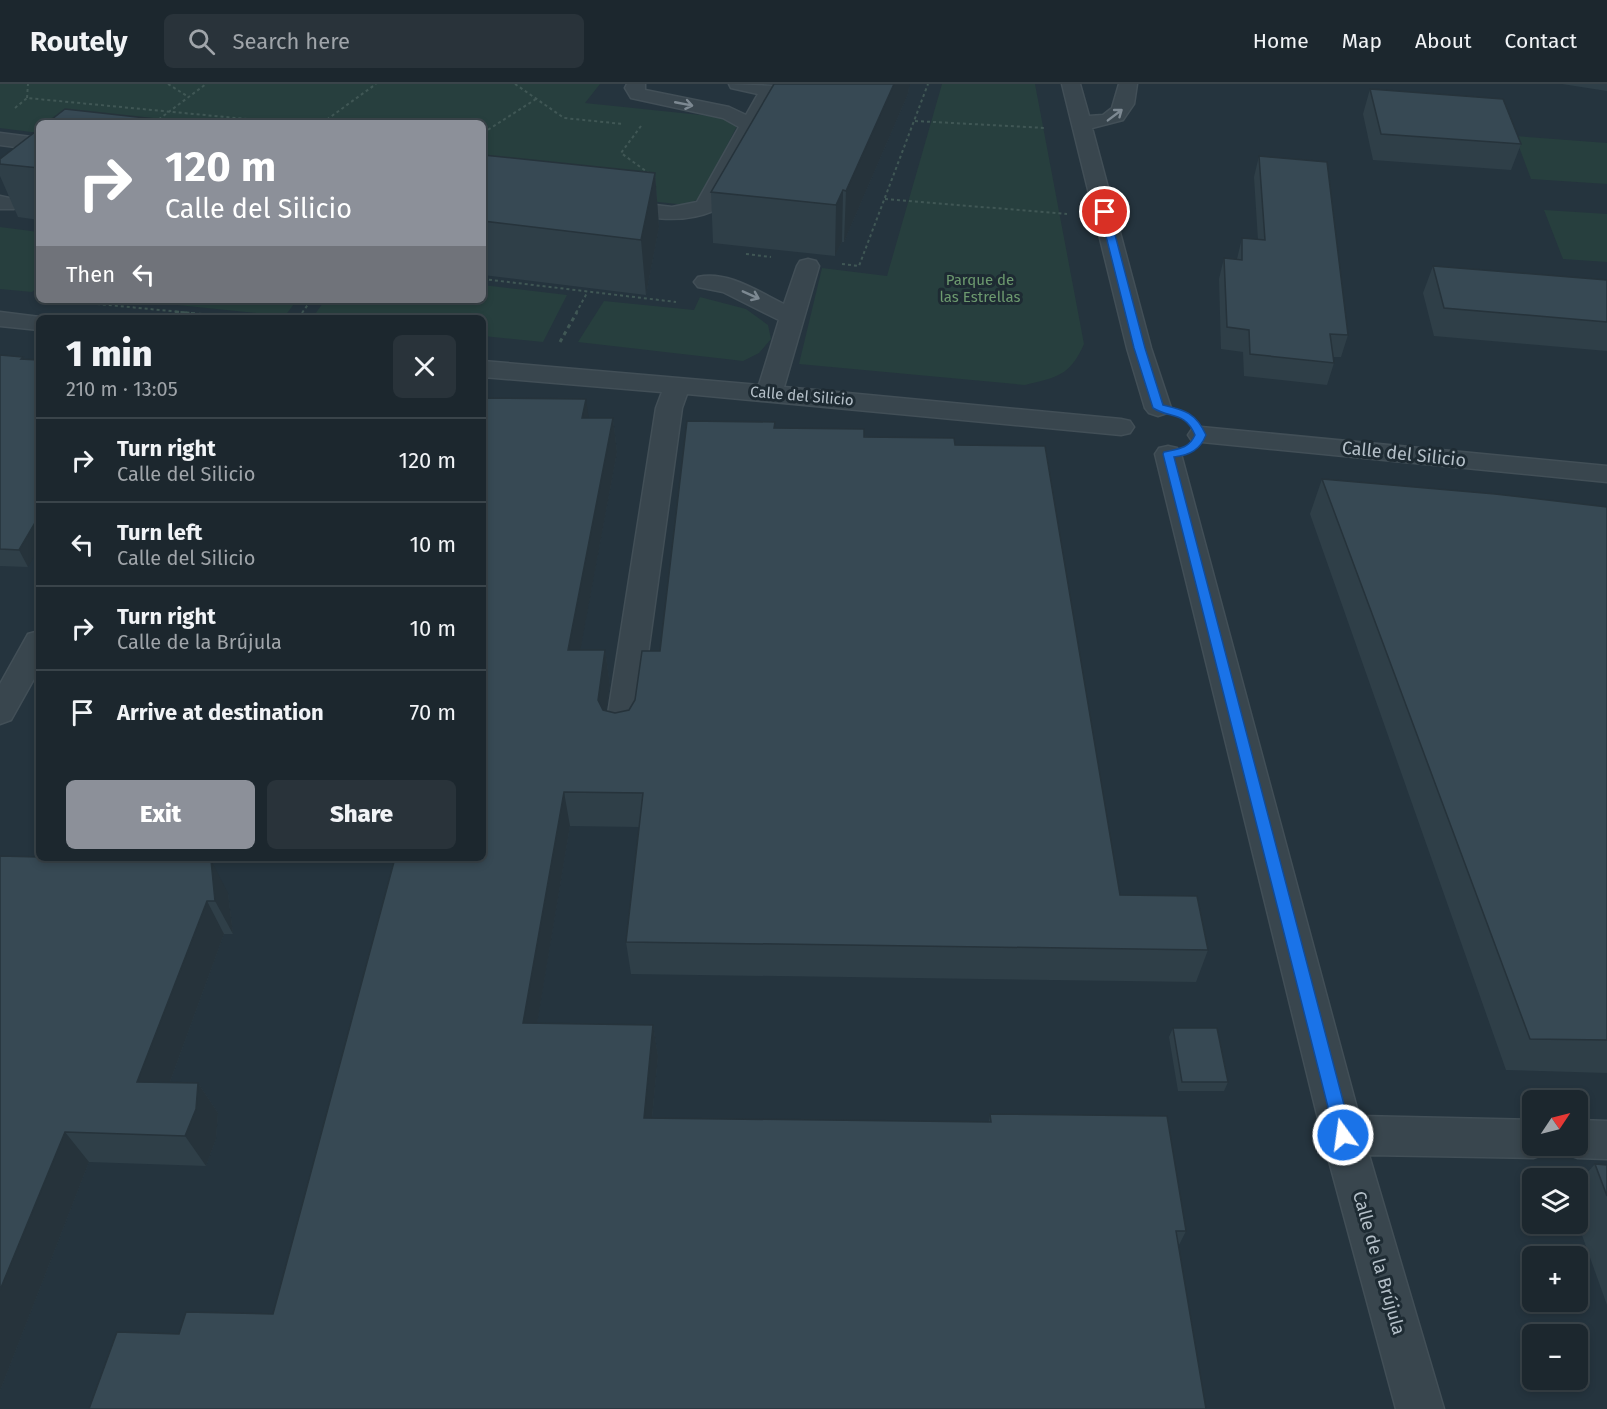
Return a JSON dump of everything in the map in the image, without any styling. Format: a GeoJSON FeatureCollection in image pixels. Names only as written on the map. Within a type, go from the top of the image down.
{"type":"FeatureCollection","features":[{"type":"Feature","properties":{"kind":"street"},"geometry":{"type":"LineString","coordinates":[[636,84],[638,94],[729,113],[750,125]]}},
{"type":"Feature","properties":{"kind":"street"},"geometry":{"type":"LineString","coordinates":[[590,204],[674,213],[698,210],[709,200],[768,96],[767,90],[738,84]]}},
{"type":"Feature","properties":{"kind":"street"},"geometry":{"type":"LineString","coordinates":[[1071,84],[1140,348],[1181,418]]}},
{"type":"Feature","properties":{"kind":"street"},"geometry":{"type":"LineString","coordinates":[[1081,122],[1103,122],[1115,118],[1123,108],[1128,84]]}},
{"type":"Feature","properties":{"kind":"street"},"geometry":{"type":"LineString","coordinates":[[0,139],[36,144]]}},
{"type":"Feature","properties":{"kind":"street"},"geometry":{"type":"LineString","coordinates":[[769,393],[808,266]]}},
{"type":"Feature","properties":{"kind":"street"},"geometry":{"type":"LineString","coordinates":[[706,282],[729,286],[792,317]]}},
{"type":"Feature","properties":{"kind":"street"},"geometry":{"type":"LineString","coordinates":[[0,319],[36,323]]}},
{"type":"Feature","properties":{"kind":"street","name":"Calle del Silicio"},"geometry":{"type":"LineString","coordinates":[[486,369],[769,393],[1141,443],[1183,452],[1197,444],[1181,418]]}},
{"type":"Feature","properties":{"kind":"street"},"geometry":{"type":"LineString","coordinates":[[621,733],[669,408],[676,387]]}},
{"type":"Feature","properties":{"kind":"street","name":"Calle del Silicio"},"geometry":{"type":"LineString","coordinates":[[1141,443],[1126,416],[1140,409],[1181,418],[1607,474]]}},
{"type":"Feature","properties":{"kind":"street","name":"Calle de la Brújula"},"geometry":{"type":"LineString","coordinates":[[1141,443],[1343,1135],[1420,1409]]}},
{"type":"Feature","properties":{"kind":"street"},"geometry":{"type":"LineString","coordinates":[[0,712],[36,647]]}},
{"type":"Feature","properties":{"kind":"street"},"geometry":{"type":"LineString","coordinates":[[1343,1135],[1522,1139]]}},
{"type":"Feature","properties":{"kind":"street"},"geometry":{"type":"LineString","coordinates":[[1588,1139],[1607,1140]]}},
{"type":"Feature","properties":{"kind":"path"},"geometry":{"type":"LineString","coordinates":[[27,98],[28,84]]}},
{"type":"Feature","properties":{"kind":"path"},"geometry":{"type":"LineString","coordinates":[[168,84],[187,96]]}},
{"type":"Feature","properties":{"kind":"path"},"geometry":{"type":"LineString","coordinates":[[158,120],[206,84]]}},
{"type":"Feature","properties":{"kind":"path"},"geometry":{"type":"LineString","coordinates":[[326,120],[376,84]]}},
{"type":"Feature","properties":{"kind":"path"},"geometry":{"type":"LineString","coordinates":[[838,264],[859,266],[928,84]]}},
{"type":"Feature","properties":{"kind":"path"},"geometry":{"type":"LineString","coordinates":[[9,112],[27,98],[261,120]]}},
{"type":"Feature","properties":{"kind":"path"},"geometry":{"type":"LineString","coordinates":[[486,131],[536,99]]}},
{"type":"Feature","properties":{"kind":"path"},"geometry":{"type":"LineString","coordinates":[[915,121],[1050,128]]}},
{"type":"Feature","properties":{"kind":"path"},"geometry":{"type":"LineString","coordinates":[[885,199],[1072,214]]}},
{"type":"Feature","properties":{"kind":"path"},"geometry":{"type":"LineString","coordinates":[[740,254],[775,257]]}},
{"type":"Feature","properties":{"kind":"path"},"geometry":{"type":"LineString","coordinates":[[486,279],[687,303]]}},
{"type":"Feature","properties":{"kind":"path"},"geometry":{"type":"LineString","coordinates":[[558,346],[587,293]]}},
{"type":"Feature","properties":{"kind":"path"},"geometry":{"type":"LineString","coordinates":[[88,303],[210,315]]}},
{"type":"Feature","properties":{"kind":"path"},"geometry":{"type":"LineString","coordinates":[[300,315],[310,303]]}},
{"type":"Feature","properties":{"kind":"green space"},"geometry":{"type":"Polygon","coordinates":[[[0,84],[600,84],[585,103],[720,117],[738,124],[700,198],[689,204],[486,183],[486,120],[36,120],[36,133],[0,128],[0,84]]]}},
{"type":"Feature","properties":{"kind":"green space","name":"Parque de las Estrellas"},"geometry":{"type":"Polygon","coordinates":[[[942,84],[1035,84],[1084,344],[1079,355],[1061,374],[1025,385],[799,364],[822,268],[887,276],[942,84]]]}},
{"type":"Feature","properties":{"kind":"green space"},"geometry":{"type":"Polygon","coordinates":[[[1515,136],[1607,143],[1607,184],[1531,179],[1515,136]]]}},
{"type":"Feature","properties":{"kind":"green space"},"geometry":{"type":"Polygon","coordinates":[[[1544,210],[1607,214],[1607,262],[1563,259],[1544,210]]]}},
{"type":"Feature","properties":{"kind":"green space"},"geometry":{"type":"Polygon","coordinates":[[[0,227],[36,232],[36,289],[32,292],[0,289],[0,227]]]}},
{"type":"Feature","properties":{"kind":"green space"},"geometry":{"type":"Polygon","coordinates":[[[486,285],[567,295],[543,342],[486,336],[486,315],[314,315],[323,303],[486,303],[486,285]]]}},
{"type":"Feature","properties":{"kind":"green space"},"geometry":{"type":"Polygon","coordinates":[[[700,297],[746,309],[768,325],[771,339],[759,353],[743,361],[578,342],[604,301],[694,310],[700,297]]]}},
{"type":"Feature","properties":{"kind":"green space"},"geometry":{"type":"Polygon","coordinates":[[[157,303],[295,303],[286,315],[157,303]]]}},
{"type":"Feature","properties":{"kind":"building"},"geometry":{"type":"Polygon","coordinates":[[[774,84],[894,84],[846,191],[843,190],[836,205],[711,192],[774,84]]]}},
{"type":"Feature","properties":{"kind":"building"},"geometry":{"type":"Polygon","coordinates":[[[1370,89],[1503,99],[1521,144],[1381,134],[1370,89]]]}},
{"type":"Feature","properties":{"kind":"building"},"geometry":{"type":"Polygon","coordinates":[[[65,109],[164,120],[51,120],[65,109]]]}},
{"type":"Feature","properties":{"kind":"building"},"geometry":{"type":"Polygon","coordinates":[[[36,131],[36,168],[0,164],[0,159],[36,131]]]}},
{"type":"Feature","properties":{"kind":"building"},"geometry":{"type":"Polygon","coordinates":[[[486,155],[655,173],[641,240],[486,221],[486,155]]]}},
{"type":"Feature","properties":{"kind":"building"},"geometry":{"type":"Polygon","coordinates":[[[1259,156],[1327,162],[1348,335],[1330,334],[1334,363],[1250,354],[1249,330],[1227,327],[1224,258],[1242,260],[1242,238],[1265,240],[1259,156]]]}},
{"type":"Feature","properties":{"kind":"building"},"geometry":{"type":"Polygon","coordinates":[[[1433,266],[1607,280],[1607,322],[1444,308],[1433,266]]]}},
{"type":"Feature","properties":{"kind":"building"},"geometry":{"type":"Polygon","coordinates":[[[0,355],[36,360],[36,521],[19,550],[0,549],[0,355]]]}},
{"type":"Feature","properties":{"kind":"building"},"geometry":{"type":"Polygon","coordinates":[[[486,398],[586,399],[582,418],[613,418],[568,650],[605,650],[598,700],[603,710],[615,713],[629,710],[635,700],[642,651],[660,651],[687,421],[775,422],[774,428],[864,429],[864,437],[954,438],[955,445],[1045,446],[1120,895],[1197,896],[1208,950],[626,942],[643,793],[564,792],[523,1023],[653,1025],[644,1118],[991,1122],[990,1114],[1167,1116],[1186,1231],[1176,1231],[1206,1409],[89,1409],[117,1332],[179,1334],[186,1312],[273,1314],[394,861],[486,861],[486,398]]]}},
{"type":"Feature","properties":{"kind":"building"},"geometry":{"type":"Polygon","coordinates":[[[1322,479],[1495,494],[1607,507],[1607,1040],[1530,1039],[1322,479]]]}},
{"type":"Feature","properties":{"kind":"building"},"geometry":{"type":"Polygon","coordinates":[[[0,856],[36,857],[36,861],[211,861],[215,901],[207,901],[137,1082],[198,1083],[196,1109],[185,1136],[65,1132],[0,1290],[0,856]]]}},
{"type":"Feature","properties":{"kind":"building"},"geometry":{"type":"Polygon","coordinates":[[[1173,1028],[1217,1028],[1228,1082],[1182,1082],[1173,1028]]]}},
{"type":"Feature","properties":{"kind":"building"},"geometry":{"type":"Polygon","coordinates":[[[1595,1164],[1607,1165],[1607,1196],[1595,1164]]]}},
{"type":"Feature","properties":{"kind":"route"},"geometry":{"type":"LineString","coordinates":[[1105,212],[1158,408],[1179,412],[1195,422],[1201,435],[1197,444],[1183,452],[1168,454],[1343,1135]]}}]}
